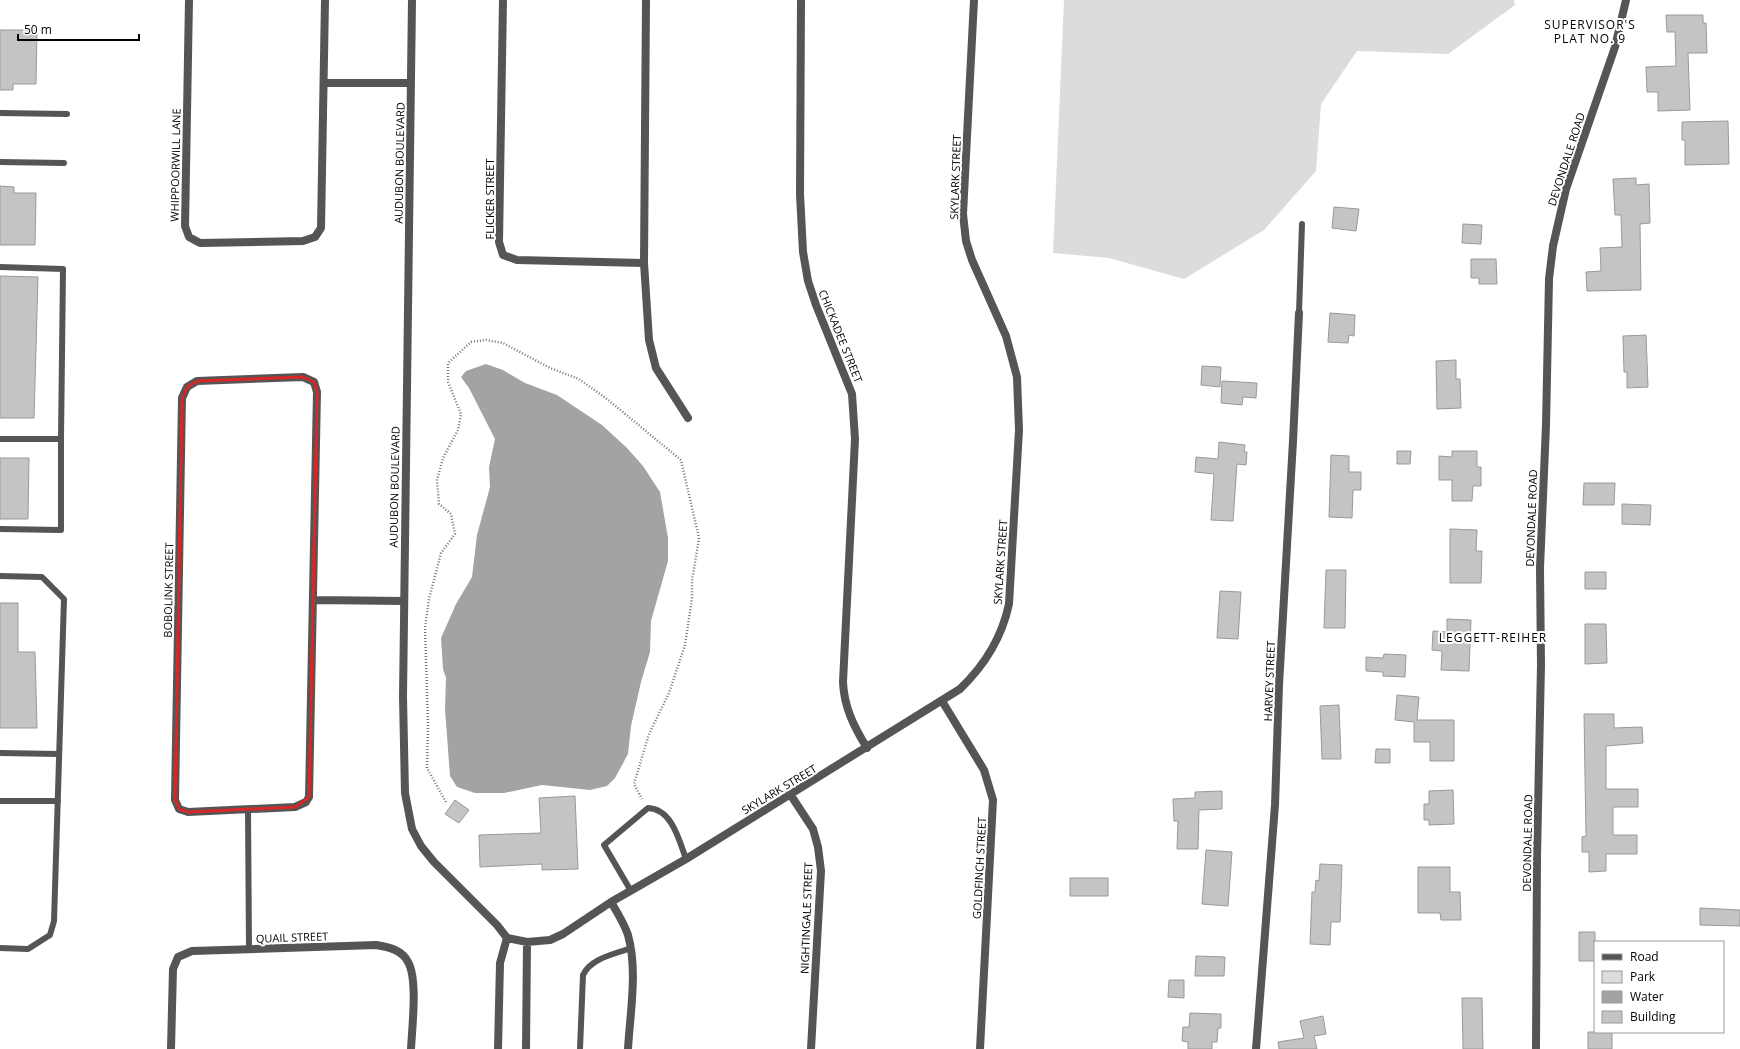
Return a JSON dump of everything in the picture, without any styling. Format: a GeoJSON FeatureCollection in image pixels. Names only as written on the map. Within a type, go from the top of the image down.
{"type":"FeatureCollection","features":[{"type":"Feature","properties":{"kind":"street","name":"WHIPPOORWILL LANE"},"geometry":{"type":"LineString","coordinates":[[189,0],[185,226],[189,237],[200,243],[303,241],[315,237],[321,228],[325,0]]}},
{"type":"Feature","properties":{"kind":"street","name":"AUDUBON BOULEVARD"},"geometry":{"type":"LineString","coordinates":[[412,0],[404,601],[403,745],[405,793],[412,829],[421,846],[434,862],[497,925],[507,938]]}},
{"type":"Feature","properties":{"kind":"street","name":"FLICKER STREET"},"geometry":{"type":"LineString","coordinates":[[503,0],[499,242],[503,254],[517,260],[644,263]]}},
{"type":"Feature","properties":{"kind":"street"},"geometry":{"type":"LineString","coordinates":[[646,0],[644,263],[649,340],[652,357],[656,368],[688,418]]}},
{"type":"Feature","properties":{"kind":"street","name":"CHICKADEE STREET"},"geometry":{"type":"LineString","coordinates":[[801,0],[801,226],[808,281],[816,305],[848,380],[854,408],[855,439],[843,682],[846,706],[853,725],[866,748]]}},
{"type":"Feature","properties":{"kind":"street","name":"SKYLARK STREET"},"geometry":{"type":"LineString","coordinates":[[527,942],[550,940],[563,934],[611,902],[686,859],[942,701],[960,689],[980,669],[990,653],[1006,618],[1009,604],[1019,430],[1019,393],[1015,363],[997,312],[980,280],[972,260],[964,228],[963,193],[974,0]]}},
{"type":"Feature","properties":{"kind":"street","name":"DEVONDALE ROAD"},"geometry":{"type":"LineString","coordinates":[[1536,1049],[1537,856],[1541,665],[1540,568],[1546,425],[1549,279],[1553,246],[1566,189],[1615,47],[1626,0]]}},
{"type":"Feature","properties":{"kind":"street"},"geometry":{"type":"LineString","coordinates":[[324,83],[411,83]]}},
{"type":"Feature","properties":{"kind":"street","name":"HARVEY STREET"},"geometry":{"type":"LineString","coordinates":[[1256,1049],[1275,805],[1279,685],[1299,313]]}},
{"type":"Feature","properties":{"kind":"street","name":"BOBOLINK STREET"},"geometry":{"type":"LineString","coordinates":[[303,377],[314,382],[317,392],[309,798],[306,802],[295,807],[248,810],[188,812],[179,808],[175,800],[182,398],[187,387],[197,381],[303,377]]}},
{"type":"Feature","properties":{"kind":"street"},"geometry":{"type":"LineString","coordinates":[[314,600],[404,601]]}},
{"type":"Feature","properties":{"kind":"street","name":"GOLDFINCH STREET"},"geometry":{"type":"LineString","coordinates":[[942,701],[984,770],[993,800],[980,1049]]}},
{"type":"Feature","properties":{"kind":"street","name":"NIGHTINGALE STREET"},"geometry":{"type":"LineString","coordinates":[[790,794],[813,829],[818,847],[821,871],[811,1049]]}},
{"type":"Feature","properties":{"kind":"street"},"geometry":{"type":"LineString","coordinates":[[611,902],[628,934],[631,948],[632,994],[628,1049]]}},
{"type":"Feature","properties":{"kind":"street"},"geometry":{"type":"LineString","coordinates":[[498,1049],[500,963],[507,938],[527,942],[526,1049]]}},
{"type":"Feature","properties":{"kind":"street","name":"QUAIL STREET"},"geometry":{"type":"LineString","coordinates":[[171,1049],[173,969],[178,956],[192,951],[376,945],[398,951],[408,961],[412,970],[414,985],[411,1049]]}},
{"type":"Feature","properties":{"kind":"lane"},"geometry":{"type":"LineString","coordinates":[[0,113],[67,114]]}},
{"type":"Feature","properties":{"kind":"lane"},"geometry":{"type":"LineString","coordinates":[[0,162],[64,163]]}},
{"type":"Feature","properties":{"kind":"lane"},"geometry":{"type":"LineString","coordinates":[[1299,313],[1302,224]]}},
{"type":"Feature","properties":{"kind":"lane"},"geometry":{"type":"LineString","coordinates":[[0,266],[63,268],[61,530],[0,529]]}},
{"type":"Feature","properties":{"kind":"lane"},"geometry":{"type":"LineString","coordinates":[[0,439],[61,439]]}},
{"type":"Feature","properties":{"kind":"lane"},"geometry":{"type":"LineString","coordinates":[[0,576],[42,577],[64,599],[54,921],[50,935],[28,949],[0,948]]}},
{"type":"Feature","properties":{"kind":"lane"},"geometry":{"type":"LineString","coordinates":[[0,753],[59,754]]}},
{"type":"Feature","properties":{"kind":"lane"},"geometry":{"type":"LineString","coordinates":[[0,801],[58,801]]}},
{"type":"Feature","properties":{"kind":"lane"},"geometry":{"type":"LineString","coordinates":[[631,891],[604,845],[648,808],[662,811],[669,820],[675,829],[686,859]]}},
{"type":"Feature","properties":{"kind":"lane"},"geometry":{"type":"LineString","coordinates":[[248,810],[249,950]]}},
{"type":"Feature","properties":{"kind":"lane"},"geometry":{"type":"LineString","coordinates":[[580,1049],[583,975],[586,969],[593,963],[631,948]]}},
{"type":"Feature","properties":{"kind":"path"},"geometry":{"type":"LineString","coordinates":[[446,802],[427,768],[428,725],[425,628],[429,599],[441,553],[454,534],[451,514],[439,504],[437,480],[443,458],[458,430],[461,414],[448,382],[448,363],[471,342],[486,340],[503,343],[550,368],[579,379],[607,399],[681,460],[698,538],[685,645],[669,693],[649,734],[634,784],[648,808]]}},
{"type":"Feature","properties":{"kind":"highlighted area"},"geometry":{"type":"Polygon","coordinates":[[[303,377],[314,382],[317,392],[309,797],[295,807],[188,812],[179,809],[175,800],[182,398],[187,387],[197,381],[303,377]]]}},
{"type":"Feature","properties":{"kind":"green space"},"geometry":{"type":"Polygon","coordinates":[[[1064,0],[1514,0],[1515,5],[1448,54],[1357,51],[1321,104],[1316,171],[1264,230],[1184,279],[1109,258],[1053,253],[1064,0]]]}},
{"type":"Feature","properties":{"kind":"water"},"geometry":{"type":"Polygon","coordinates":[[[486,364],[503,370],[525,383],[557,395],[602,425],[627,448],[643,466],[660,492],[668,538],[668,561],[651,621],[650,652],[641,682],[631,726],[628,754],[615,778],[607,786],[590,790],[542,785],[504,793],[475,793],[457,787],[450,776],[445,709],[446,678],[443,669],[441,638],[456,604],[472,577],[477,535],[490,487],[489,467],[495,439],[469,388],[461,377],[466,371],[486,364]]]}},
{"type":"Feature","properties":{"kind":"building"},"geometry":{"type":"Polygon","coordinates":[[[1666,15],[1703,15],[1703,23],[1706,23],[1707,53],[1688,53],[1690,110],[1658,111],[1658,92],[1647,92],[1646,67],[1676,66],[1675,32],[1667,32],[1666,15]]]}},
{"type":"Feature","properties":{"kind":"building"},"geometry":{"type":"Polygon","coordinates":[[[0,30],[37,30],[36,84],[13,84],[13,90],[0,90],[0,30]]]}},
{"type":"Feature","properties":{"kind":"building"},"geometry":{"type":"Polygon","coordinates":[[[1728,121],[1729,164],[1685,165],[1685,140],[1682,140],[1682,122],[1728,121]]]}},
{"type":"Feature","properties":{"kind":"building"},"geometry":{"type":"Polygon","coordinates":[[[1636,178],[1636,185],[1649,184],[1650,223],[1640,224],[1641,290],[1587,291],[1586,272],[1601,271],[1600,248],[1622,247],[1621,215],[1615,215],[1613,179],[1636,178]]]}},
{"type":"Feature","properties":{"kind":"building"},"geometry":{"type":"Polygon","coordinates":[[[0,186],[14,187],[14,193],[36,193],[35,245],[0,245],[0,186]]]}},
{"type":"Feature","properties":{"kind":"building"},"geometry":{"type":"Polygon","coordinates":[[[1334,207],[1359,209],[1356,231],[1332,228],[1334,207]]]}},
{"type":"Feature","properties":{"kind":"building"},"geometry":{"type":"Polygon","coordinates":[[[1463,224],[1482,225],[1481,244],[1462,243],[1463,224]]]}},
{"type":"Feature","properties":{"kind":"building"},"geometry":{"type":"Polygon","coordinates":[[[1471,259],[1496,259],[1497,284],[1479,284],[1479,278],[1471,278],[1471,259]]]}},
{"type":"Feature","properties":{"kind":"building"},"geometry":{"type":"Polygon","coordinates":[[[0,276],[38,277],[34,418],[0,418],[0,276]]]}},
{"type":"Feature","properties":{"kind":"building"},"geometry":{"type":"Polygon","coordinates":[[[1330,313],[1355,315],[1354,336],[1349,335],[1348,343],[1328,342],[1330,313]]]}},
{"type":"Feature","properties":{"kind":"building"},"geometry":{"type":"Polygon","coordinates":[[[1646,335],[1648,387],[1627,388],[1627,372],[1624,372],[1623,336],[1646,335]]]}},
{"type":"Feature","properties":{"kind":"building"},"geometry":{"type":"Polygon","coordinates":[[[1456,360],[1456,379],[1460,379],[1461,408],[1437,409],[1436,361],[1456,360]]]}},
{"type":"Feature","properties":{"kind":"building"},"geometry":{"type":"Polygon","coordinates":[[[1202,366],[1221,367],[1220,387],[1201,385],[1202,366]]]}},
{"type":"Feature","properties":{"kind":"building"},"geometry":{"type":"Polygon","coordinates":[[[1222,381],[1257,383],[1256,398],[1243,397],[1242,405],[1221,403],[1222,381]]]}},
{"type":"Feature","properties":{"kind":"building"},"geometry":{"type":"Polygon","coordinates":[[[1219,442],[1245,445],[1244,452],[1247,452],[1246,465],[1237,464],[1233,521],[1211,520],[1214,474],[1195,472],[1196,457],[1218,459],[1219,442]]]}},
{"type":"Feature","properties":{"kind":"building"},"geometry":{"type":"Polygon","coordinates":[[[1397,451],[1411,451],[1410,464],[1397,464],[1397,451]]]}},
{"type":"Feature","properties":{"kind":"building"},"geometry":{"type":"Polygon","coordinates":[[[1452,451],[1477,451],[1477,467],[1481,467],[1481,486],[1473,486],[1472,501],[1452,501],[1452,480],[1439,480],[1439,456],[1452,457],[1452,451]]]}},
{"type":"Feature","properties":{"kind":"building"},"geometry":{"type":"Polygon","coordinates":[[[1331,455],[1349,456],[1349,472],[1361,472],[1361,490],[1353,490],[1352,518],[1329,517],[1331,455]]]}},
{"type":"Feature","properties":{"kind":"building"},"geometry":{"type":"Polygon","coordinates":[[[0,458],[29,458],[28,519],[0,519],[0,458]]]}},
{"type":"Feature","properties":{"kind":"building"},"geometry":{"type":"Polygon","coordinates":[[[1584,483],[1615,483],[1614,505],[1583,505],[1584,483]]]}},
{"type":"Feature","properties":{"kind":"building"},"geometry":{"type":"Polygon","coordinates":[[[1622,504],[1651,505],[1650,525],[1622,524],[1622,504]]]}},
{"type":"Feature","properties":{"kind":"building"},"geometry":{"type":"Polygon","coordinates":[[[1450,529],[1477,530],[1476,551],[1482,551],[1481,583],[1450,583],[1450,529]]]}},
{"type":"Feature","properties":{"kind":"building"},"geometry":{"type":"Polygon","coordinates":[[[1326,570],[1346,570],[1345,628],[1324,628],[1326,570]]]}},
{"type":"Feature","properties":{"kind":"building"},"geometry":{"type":"Polygon","coordinates":[[[1585,572],[1606,572],[1606,589],[1585,589],[1585,572]]]}},
{"type":"Feature","properties":{"kind":"building"},"geometry":{"type":"Polygon","coordinates":[[[1220,591],[1241,592],[1238,639],[1217,638],[1220,591]]]}},
{"type":"Feature","properties":{"kind":"building"},"geometry":{"type":"Polygon","coordinates":[[[0,603],[18,603],[18,652],[35,652],[37,728],[0,728],[0,603]]]}},
{"type":"Feature","properties":{"kind":"building"},"geometry":{"type":"Polygon","coordinates":[[[1447,619],[1471,620],[1469,671],[1441,670],[1442,651],[1432,650],[1433,631],[1447,632],[1447,619]]]}},
{"type":"Feature","properties":{"kind":"building"},"geometry":{"type":"Polygon","coordinates":[[[1585,624],[1606,624],[1607,663],[1585,664],[1585,624]]]}},
{"type":"Feature","properties":{"kind":"building"},"geometry":{"type":"Polygon","coordinates":[[[1384,654],[1406,655],[1405,677],[1383,676],[1383,672],[1366,671],[1366,657],[1383,658],[1384,654]]]}},
{"type":"Feature","properties":{"kind":"building"},"geometry":{"type":"Polygon","coordinates":[[[1397,695],[1419,697],[1417,720],[1454,720],[1454,761],[1430,761],[1430,742],[1414,742],[1414,722],[1395,720],[1397,695]]]}},
{"type":"Feature","properties":{"kind":"building"},"geometry":{"type":"Polygon","coordinates":[[[1339,705],[1341,759],[1322,759],[1320,706],[1339,705]]]}},
{"type":"Feature","properties":{"kind":"building"},"geometry":{"type":"Polygon","coordinates":[[[1584,714],[1614,714],[1614,728],[1642,727],[1643,743],[1606,746],[1606,789],[1638,789],[1638,807],[1613,807],[1613,835],[1637,835],[1637,854],[1606,854],[1606,871],[1589,872],[1589,852],[1582,852],[1582,837],[1586,836],[1584,714]]]}},
{"type":"Feature","properties":{"kind":"building"},"geometry":{"type":"Polygon","coordinates":[[[1376,749],[1390,749],[1390,763],[1375,763],[1376,749]]]}},
{"type":"Feature","properties":{"kind":"building"},"geometry":{"type":"Polygon","coordinates":[[[1453,790],[1454,824],[1429,825],[1429,820],[1424,820],[1424,804],[1429,804],[1429,791],[1453,790]]]}},
{"type":"Feature","properties":{"kind":"building"},"geometry":{"type":"Polygon","coordinates":[[[1222,791],[1222,809],[1199,810],[1198,849],[1177,849],[1178,821],[1174,821],[1173,799],[1195,798],[1195,792],[1222,791]]]}},
{"type":"Feature","properties":{"kind":"building"},"geometry":{"type":"Polygon","coordinates":[[[575,796],[578,869],[542,870],[542,864],[480,867],[479,835],[541,833],[539,798],[575,796]]]}},
{"type":"Feature","properties":{"kind":"building"},"geometry":{"type":"Polygon","coordinates":[[[455,800],[469,810],[459,823],[445,814],[455,800]]]}},
{"type":"Feature","properties":{"kind":"building"},"geometry":{"type":"Polygon","coordinates":[[[1206,850],[1232,852],[1228,906],[1202,904],[1206,850]]]}},
{"type":"Feature","properties":{"kind":"building"},"geometry":{"type":"Polygon","coordinates":[[[1320,864],[1342,865],[1340,922],[1331,922],[1330,945],[1310,944],[1312,892],[1315,892],[1316,880],[1319,881],[1320,864]]]}},
{"type":"Feature","properties":{"kind":"building"},"geometry":{"type":"Polygon","coordinates":[[[1418,867],[1450,867],[1450,892],[1460,892],[1461,920],[1441,920],[1440,913],[1418,913],[1418,867]]]}},
{"type":"Feature","properties":{"kind":"building"},"geometry":{"type":"Polygon","coordinates":[[[1070,878],[1108,878],[1108,896],[1070,896],[1070,878]]]}},
{"type":"Feature","properties":{"kind":"building"},"geometry":{"type":"Polygon","coordinates":[[[1700,908],[1740,910],[1740,926],[1700,925],[1700,908]]]}},
{"type":"Feature","properties":{"kind":"building"},"geometry":{"type":"Polygon","coordinates":[[[1579,932],[1595,932],[1594,961],[1579,961],[1579,932]]]}},
{"type":"Feature","properties":{"kind":"building"},"geometry":{"type":"Polygon","coordinates":[[[1196,956],[1225,957],[1224,976],[1195,976],[1196,956]]]}},
{"type":"Feature","properties":{"kind":"building"},"geometry":{"type":"Polygon","coordinates":[[[1169,980],[1184,980],[1184,998],[1168,997],[1169,980]]]}},
{"type":"Feature","properties":{"kind":"building"},"geometry":{"type":"Polygon","coordinates":[[[1462,998],[1482,998],[1483,1049],[1463,1049],[1462,998]]]}},
{"type":"Feature","properties":{"kind":"building"},"geometry":{"type":"Polygon","coordinates":[[[1190,1013],[1221,1014],[1221,1028],[1218,1028],[1217,1042],[1212,1042],[1212,1049],[1188,1049],[1188,1042],[1182,1041],[1183,1027],[1189,1027],[1190,1013]]]}},
{"type":"Feature","properties":{"kind":"building"},"geometry":{"type":"Polygon","coordinates":[[[1323,1016],[1326,1034],[1314,1036],[1317,1049],[1279,1049],[1278,1042],[1304,1038],[1300,1021],[1323,1016]]]}},
{"type":"Feature","properties":{"kind":"building"},"geometry":{"type":"Polygon","coordinates":[[[1588,1032],[1612,1033],[1612,1049],[1588,1049],[1588,1032]]]}},
{"type":"Feature","properties":{"kind":"district","name":"SUPERVISOR'S PLAT NO. 9"},"geometry":{"type":"Point","coordinates":[1590,31]}},
{"type":"Feature","properties":{"kind":"district","name":"LEGGETT-REIHER"},"geometry":{"type":"Point","coordinates":[1493,637]}}]}
